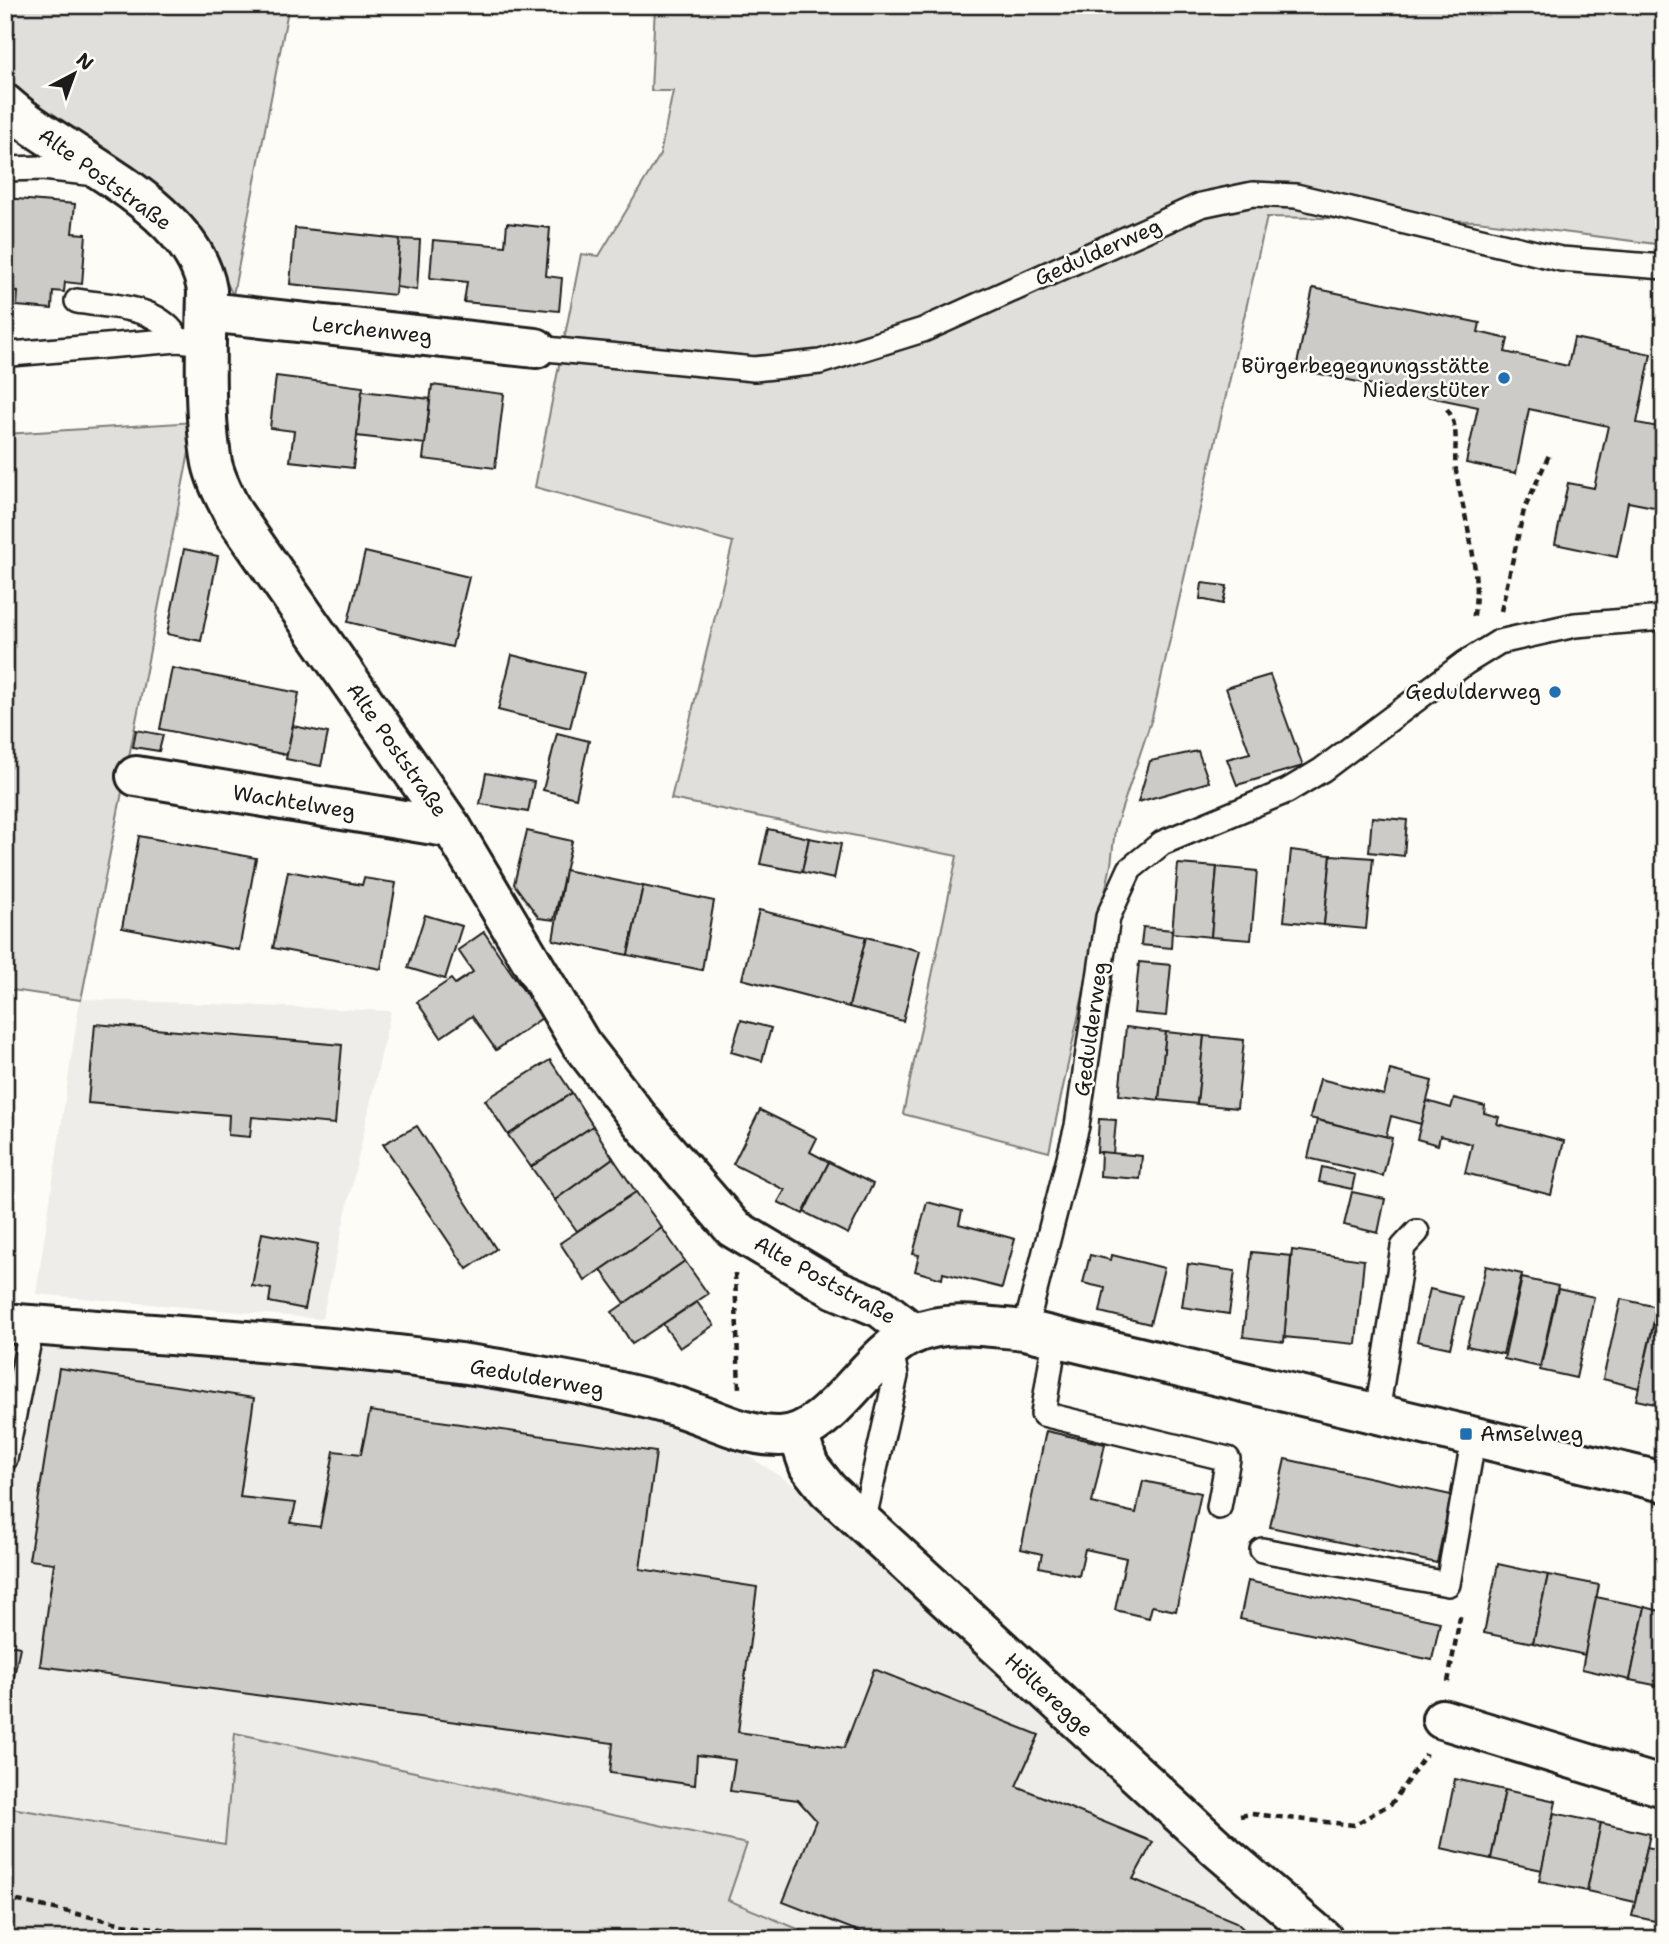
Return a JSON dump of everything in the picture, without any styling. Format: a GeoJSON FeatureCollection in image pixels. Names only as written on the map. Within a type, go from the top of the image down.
{"type":"FeatureCollection","features":[{"type":"Feature","properties":{"kind":"street","name":"Alte Poststraße"},"geometry":{"type":"LineString","coordinates":[[5,104],[162,218],[193,251],[204,271],[197,332],[212,464],[220,488],[233,513],[452,828],[581,1044],[643,1125],[733,1228],[835,1289],[881,1308],[902,1341]]}},
{"type":"Feature","properties":{"kind":"street","name":"Lerchenweg"},"geometry":{"type":"LineString","coordinates":[[197,332],[536,348]]}},
{"type":"Feature","properties":{"kind":"street","name":"Wachtelweg"},"geometry":{"type":"LineString","coordinates":[[136,776],[452,828]]}},
{"type":"Feature","properties":{"kind":"street","name":"Gedulderweg"},"geometry":{"type":"LineString","coordinates":[[19,1324],[390,1354],[551,1378],[673,1405],[754,1433],[783,1436],[798,1434]]}},
{"type":"Feature","properties":{"kind":"street"},"geometry":{"type":"LineString","coordinates":[[798,1434],[829,1410],[902,1341],[957,1325],[1040,1334],[1664,1482]]}},
{"type":"Feature","properties":{"kind":"street","name":"Hölteregge"},"geometry":{"type":"LineString","coordinates":[[798,1434],[800,1448],[817,1478],[863,1523],[1190,1824],[1323,1939]]}},
{"type":"Feature","properties":{"kind":"street"},"geometry":{"type":"LineString","coordinates":[[1441,1719],[1664,1787]]}},
{"type":"Feature","properties":{"kind":"lane"},"geometry":{"type":"LineString","coordinates":[[5,169],[43,167],[103,174]]}},
{"type":"Feature","properties":{"kind":"lane","name":"Gedulderweg"},"geometry":{"type":"LineString","coordinates":[[536,348],[754,369],[820,362],[923,330],[1201,205],[1253,194],[1296,196],[1561,259],[1664,267]]}},
{"type":"Feature","properties":{"kind":"lane"},"geometry":{"type":"LineString","coordinates":[[77,301],[137,311],[158,318],[172,329],[197,332]]}},
{"type":"Feature","properties":{"kind":"lane"},"geometry":{"type":"LineString","coordinates":[[11,354],[197,332]]}},
{"type":"Feature","properties":{"kind":"lane","name":"Gedulderweg"},"geometry":{"type":"LineString","coordinates":[[1219,1507],[1228,1459],[1043,1414],[1040,1334],[1077,1126],[1108,917],[1130,869],[1163,843],[1287,791],[1322,770],[1465,663],[1499,642],[1576,625],[1664,618]]}},
{"type":"Feature","properties":{"kind":"lane"},"geometry":{"type":"LineString","coordinates":[[1377,1413],[1403,1247],[1417,1232]]}},
{"type":"Feature","properties":{"kind":"lane"},"geometry":{"type":"LineString","coordinates":[[5,1459],[19,1324]]}},
{"type":"Feature","properties":{"kind":"lane"},"geometry":{"type":"LineString","coordinates":[[863,1523],[902,1341]]}},
{"type":"Feature","properties":{"kind":"lane"},"geometry":{"type":"LineString","coordinates":[[1262,1550],[1448,1584],[1474,1436]]}},
{"type":"Feature","properties":{"kind":"path"},"geometry":{"type":"LineString","coordinates":[[1447,409],[1456,428],[1454,458],[1472,538],[1474,615],[1465,663]]}},
{"type":"Feature","properties":{"kind":"path"},"geometry":{"type":"LineString","coordinates":[[1499,642],[1504,592],[1524,510],[1549,456]]}},
{"type":"Feature","properties":{"kind":"path"},"geometry":{"type":"LineString","coordinates":[[736,1324],[738,1361]]}},
{"type":"Feature","properties":{"kind":"path"},"geometry":{"type":"LineString","coordinates":[[1190,1824],[1251,1814],[1354,1825],[1392,1803],[1426,1754],[1441,1719],[1463,1599]]}},
{"type":"Feature","properties":{"kind":"path"},"geometry":{"type":"LineString","coordinates":[[5,1898],[123,1924],[201,1934],[298,1935],[313,1939]]}},
{"type":"Feature","properties":{"kind":"shaded area"},"geometry":{"type":"Polygon","coordinates":[[[5,5],[289,5],[233,295],[204,238],[93,153],[5,77],[5,5]]]}},
{"type":"Feature","properties":{"kind":"shaded area"},"geometry":{"type":"Polygon","coordinates":[[[655,5],[1664,5],[1664,245],[1477,221],[1267,217],[1152,718],[1115,829],[1111,865],[1049,1152],[903,1114],[957,856],[671,799],[733,542],[535,487],[581,254],[599,256],[660,155],[673,91],[651,91],[655,5]]]}},
{"type":"Feature","properties":{"kind":"shaded area"},"geometry":{"type":"Polygon","coordinates":[[[195,422],[81,1000],[5,989],[5,434],[195,422]]]}},
{"type":"Feature","properties":{"kind":"shaded area"},"geometry":{"type":"Polygon","coordinates":[[[80,999],[391,1011],[322,1319],[36,1294],[80,999]]]}},
{"type":"Feature","properties":{"kind":"shaded area"},"geometry":{"type":"Polygon","coordinates":[[[5,1340],[378,1367],[583,1403],[718,1437],[794,1485],[861,1541],[1296,1939],[822,1939],[726,1900],[750,1843],[237,1733],[225,1842],[5,1806],[5,1340]]]}},
{"type":"Feature","properties":{"kind":"shaded area"},"geometry":{"type":"Polygon","coordinates":[[[235,1733],[747,1844],[728,1900],[822,1939],[5,1939],[5,1807],[225,1844],[235,1733]]]}},
{"type":"Feature","properties":{"kind":"building"},"geometry":{"type":"Polygon","coordinates":[[[5,198],[75,204],[72,233],[86,234],[82,284],[65,282],[64,292],[53,291],[52,309],[17,306],[18,292],[5,291],[5,198]]]}},
{"type":"Feature","properties":{"kind":"building"},"geometry":{"type":"Polygon","coordinates":[[[507,223],[550,228],[546,276],[562,278],[559,311],[464,302],[467,282],[430,278],[433,240],[505,246],[507,223]]]}},
{"type":"Feature","properties":{"kind":"building"},"geometry":{"type":"Polygon","coordinates":[[[295,228],[400,239],[395,295],[290,284],[295,228]]]}},
{"type":"Feature","properties":{"kind":"building"},"geometry":{"type":"Polygon","coordinates":[[[400,239],[420,240],[417,290],[396,287],[400,239]]]}},
{"type":"Feature","properties":{"kind":"building"},"geometry":{"type":"Polygon","coordinates":[[[1313,288],[1480,323],[1478,332],[1508,339],[1505,352],[1568,366],[1574,338],[1651,354],[1637,423],[1664,428],[1664,509],[1628,502],[1617,557],[1555,544],[1568,483],[1594,488],[1608,426],[1529,409],[1516,473],[1466,463],[1478,407],[1296,369],[1313,288]]]}},
{"type":"Feature","properties":{"kind":"building"},"geometry":{"type":"Polygon","coordinates":[[[276,376],[363,387],[353,468],[290,461],[294,431],[270,428],[276,376]]]}},
{"type":"Feature","properties":{"kind":"building"},"geometry":{"type":"Polygon","coordinates":[[[432,385],[504,394],[495,468],[423,459],[432,385]]]}},
{"type":"Feature","properties":{"kind":"building"},"geometry":{"type":"Polygon","coordinates":[[[362,391],[430,399],[425,444],[357,436],[362,391]]]}},
{"type":"Feature","properties":{"kind":"building"},"geometry":{"type":"Polygon","coordinates":[[[184,549],[218,556],[201,641],[167,634],[184,549]]]}},
{"type":"Feature","properties":{"kind":"building"},"geometry":{"type":"Polygon","coordinates":[[[365,552],[469,577],[452,647],[348,622],[365,552]]]}},
{"type":"Feature","properties":{"kind":"building"},"geometry":{"type":"Polygon","coordinates":[[[1202,583],[1227,586],[1223,604],[1200,599],[1202,583]]]}},
{"type":"Feature","properties":{"kind":"building"},"geometry":{"type":"Polygon","coordinates":[[[512,655],[584,673],[570,728],[498,710],[512,655]]]}},
{"type":"Feature","properties":{"kind":"building"},"geometry":{"type":"Polygon","coordinates":[[[172,668],[299,693],[287,755],[160,729],[172,668]]]}},
{"type":"Feature","properties":{"kind":"building"},"geometry":{"type":"Polygon","coordinates":[[[1270,675],[1303,766],[1237,785],[1227,759],[1250,753],[1226,688],[1270,675]]]}},
{"type":"Feature","properties":{"kind":"building"},"geometry":{"type":"Polygon","coordinates":[[[293,726],[328,733],[321,766],[286,759],[293,726]]]}},
{"type":"Feature","properties":{"kind":"building"},"geometry":{"type":"Polygon","coordinates":[[[136,730],[163,735],[159,751],[133,747],[136,730]]]}},
{"type":"Feature","properties":{"kind":"building"},"geometry":{"type":"Polygon","coordinates":[[[557,733],[589,741],[576,798],[543,790],[557,733]]]}},
{"type":"Feature","properties":{"kind":"building"},"geometry":{"type":"Polygon","coordinates":[[[1198,751],[1209,782],[1138,802],[1150,761],[1198,751]]]}},
{"type":"Feature","properties":{"kind":"building"},"geometry":{"type":"Polygon","coordinates":[[[486,773],[534,782],[528,812],[480,804],[486,773]]]}},
{"type":"Feature","properties":{"kind":"building"},"geometry":{"type":"Polygon","coordinates":[[[1372,817],[1407,820],[1404,856],[1369,852],[1372,817]]]}},
{"type":"Feature","properties":{"kind":"building"},"geometry":{"type":"Polygon","coordinates":[[[768,829],[809,838],[802,872],[760,864],[768,829]]]}},
{"type":"Feature","properties":{"kind":"building"},"geometry":{"type":"Polygon","coordinates":[[[527,831],[572,841],[554,920],[539,918],[514,884],[527,831]]]}},
{"type":"Feature","properties":{"kind":"building"},"geometry":{"type":"Polygon","coordinates":[[[139,836],[256,858],[239,950],[122,928],[139,836]]]}},
{"type":"Feature","properties":{"kind":"building"},"geometry":{"type":"Polygon","coordinates":[[[809,838],[841,844],[834,879],[802,872],[809,838]]]}},
{"type":"Feature","properties":{"kind":"building"},"geometry":{"type":"Polygon","coordinates":[[[1291,850],[1331,855],[1324,925],[1284,921],[1291,850]]]}},
{"type":"Feature","properties":{"kind":"building"},"geometry":{"type":"Polygon","coordinates":[[[1331,855],[1373,858],[1366,929],[1324,925],[1331,855]]]}},
{"type":"Feature","properties":{"kind":"building"},"geometry":{"type":"Polygon","coordinates":[[[1178,864],[1217,867],[1211,937],[1172,933],[1178,864]]]}},
{"type":"Feature","properties":{"kind":"building"},"geometry":{"type":"Polygon","coordinates":[[[1217,867],[1257,871],[1251,940],[1211,937],[1217,867]]]}},
{"type":"Feature","properties":{"kind":"building"},"geometry":{"type":"Polygon","coordinates":[[[565,870],[643,886],[628,955],[553,940],[565,870]]]}},
{"type":"Feature","properties":{"kind":"building"},"geometry":{"type":"Polygon","coordinates":[[[288,871],[362,885],[364,878],[396,883],[381,969],[273,948],[288,871]]]}},
{"type":"Feature","properties":{"kind":"building"},"geometry":{"type":"Polygon","coordinates":[[[643,886],[714,901],[702,970],[628,955],[643,886]]]}},
{"type":"Feature","properties":{"kind":"building"},"geometry":{"type":"Polygon","coordinates":[[[759,910],[866,937],[849,1007],[742,979],[759,910]]]}},
{"type":"Feature","properties":{"kind":"building"},"geometry":{"type":"Polygon","coordinates":[[[425,915],[462,926],[445,979],[408,968],[425,915]]]}},
{"type":"Feature","properties":{"kind":"building"},"geometry":{"type":"Polygon","coordinates":[[[1143,927],[1172,930],[1171,948],[1141,945],[1143,927]]]}},
{"type":"Feature","properties":{"kind":"building"},"geometry":{"type":"Polygon","coordinates":[[[484,932],[542,1018],[496,1050],[472,1016],[441,1037],[417,1002],[451,979],[455,984],[473,972],[458,950],[484,932]]]}},
{"type":"Feature","properties":{"kind":"building"},"geometry":{"type":"Polygon","coordinates":[[[866,937],[920,951],[903,1021],[849,1007],[866,937]]]}},
{"type":"Feature","properties":{"kind":"building"},"geometry":{"type":"Polygon","coordinates":[[[1139,962],[1171,965],[1166,1016],[1134,1013],[1139,962]]]}},
{"type":"Feature","properties":{"kind":"building"},"geometry":{"type":"Polygon","coordinates":[[[741,1020],[771,1028],[762,1061],[731,1052],[741,1020]]]}},
{"type":"Feature","properties":{"kind":"building"},"geometry":{"type":"Polygon","coordinates":[[[95,1024],[342,1045],[335,1124],[252,1117],[250,1137],[228,1135],[229,1115],[88,1103],[95,1024]]]}},
{"type":"Feature","properties":{"kind":"building"},"geometry":{"type":"Polygon","coordinates":[[[1126,1027],[1166,1032],[1159,1100],[1119,1095],[1126,1027]]]}},
{"type":"Feature","properties":{"kind":"building"},"geometry":{"type":"Polygon","coordinates":[[[1166,1032],[1204,1036],[1197,1104],[1159,1100],[1166,1032]]]}},
{"type":"Feature","properties":{"kind":"building"},"geometry":{"type":"Polygon","coordinates":[[[1204,1036],[1244,1040],[1237,1108],[1197,1104],[1204,1036]]]}},
{"type":"Feature","properties":{"kind":"building"},"geometry":{"type":"Polygon","coordinates":[[[550,1060],[572,1093],[508,1135],[485,1100],[550,1060]]]}},
{"type":"Feature","properties":{"kind":"building"},"geometry":{"type":"Polygon","coordinates":[[[1390,1070],[1432,1081],[1421,1124],[1391,1116],[1386,1137],[1310,1118],[1320,1079],[1384,1095],[1390,1070]]]}},
{"type":"Feature","properties":{"kind":"building"},"geometry":{"type":"Polygon","coordinates":[[[572,1093],[593,1126],[531,1167],[508,1135],[572,1093]]]}},
{"type":"Feature","properties":{"kind":"building"},"geometry":{"type":"Polygon","coordinates":[[[1454,1098],[1485,1106],[1484,1113],[1499,1117],[1497,1124],[1564,1141],[1551,1195],[1465,1173],[1472,1144],[1440,1136],[1438,1145],[1417,1139],[1427,1101],[1451,1108],[1454,1098]]]}},
{"type":"Feature","properties":{"kind":"building"},"geometry":{"type":"Polygon","coordinates":[[[760,1110],[817,1138],[810,1152],[829,1162],[803,1214],[778,1202],[785,1190],[733,1164],[760,1110]]]}},
{"type":"Feature","properties":{"kind":"building"},"geometry":{"type":"Polygon","coordinates":[[[1099,1119],[1116,1120],[1113,1154],[1097,1152],[1099,1119]]]}},
{"type":"Feature","properties":{"kind":"building"},"geometry":{"type":"Polygon","coordinates":[[[1317,1120],[1392,1138],[1383,1176],[1308,1158],[1317,1120]]]}},
{"type":"Feature","properties":{"kind":"building"},"geometry":{"type":"Polygon","coordinates":[[[417,1126],[496,1249],[467,1269],[383,1144],[417,1126]]]}},
{"type":"Feature","properties":{"kind":"building"},"geometry":{"type":"Polygon","coordinates":[[[593,1126],[613,1158],[555,1200],[531,1167],[593,1126]]]}},
{"type":"Feature","properties":{"kind":"building"},"geometry":{"type":"Polygon","coordinates":[[[1101,1152],[1142,1156],[1140,1179],[1100,1176],[1101,1152]]]}},
{"type":"Feature","properties":{"kind":"building"},"geometry":{"type":"Polygon","coordinates":[[[613,1158],[636,1192],[577,1231],[555,1200],[613,1158]]]}},
{"type":"Feature","properties":{"kind":"building"},"geometry":{"type":"Polygon","coordinates":[[[829,1162],[873,1184],[848,1234],[804,1212],[829,1162]]]}},
{"type":"Feature","properties":{"kind":"building"},"geometry":{"type":"Polygon","coordinates":[[[1322,1167],[1355,1175],[1352,1189],[1319,1182],[1322,1167]]]}},
{"type":"Feature","properties":{"kind":"building"},"geometry":{"type":"Polygon","coordinates":[[[636,1192],[662,1228],[585,1281],[560,1243],[636,1192]]]}},
{"type":"Feature","properties":{"kind":"building"},"geometry":{"type":"Polygon","coordinates":[[[1352,1192],[1385,1199],[1378,1233],[1344,1225],[1352,1192]]]}},
{"type":"Feature","properties":{"kind":"building"},"geometry":{"type":"Polygon","coordinates":[[[927,1202],[962,1211],[959,1224],[1015,1239],[1002,1288],[943,1273],[942,1279],[915,1271],[919,1255],[913,1254],[927,1202]]]}},
{"type":"Feature","properties":{"kind":"building"},"geometry":{"type":"Polygon","coordinates":[[[662,1228],[685,1261],[625,1303],[601,1270],[662,1228]]]}},
{"type":"Feature","properties":{"kind":"building"},"geometry":{"type":"Polygon","coordinates":[[[262,1233],[318,1244],[305,1309],[269,1302],[271,1289],[252,1286],[262,1233]]]}},
{"type":"Feature","properties":{"kind":"building"},"geometry":{"type":"Polygon","coordinates":[[[1292,1250],[1364,1260],[1356,1344],[1284,1337],[1292,1250]]]}},
{"type":"Feature","properties":{"kind":"building"},"geometry":{"type":"Polygon","coordinates":[[[1252,1252],[1291,1256],[1284,1342],[1243,1337],[1252,1252]]]}},
{"type":"Feature","properties":{"kind":"building"},"geometry":{"type":"Polygon","coordinates":[[[1090,1255],[1111,1260],[1112,1255],[1164,1268],[1150,1324],[1100,1312],[1105,1288],[1083,1283],[1090,1255]]]}},
{"type":"Feature","properties":{"kind":"building"},"geometry":{"type":"Polygon","coordinates":[[[685,1261],[708,1294],[632,1344],[612,1312],[685,1261]]]}},
{"type":"Feature","properties":{"kind":"building"},"geometry":{"type":"Polygon","coordinates":[[[1188,1264],[1235,1271],[1229,1314],[1182,1307],[1188,1264]]]}},
{"type":"Feature","properties":{"kind":"building"},"geometry":{"type":"Polygon","coordinates":[[[1486,1266],[1522,1274],[1503,1354],[1467,1346],[1486,1266]]]}},
{"type":"Feature","properties":{"kind":"building"},"geometry":{"type":"Polygon","coordinates":[[[1522,1278],[1558,1286],[1540,1367],[1504,1359],[1522,1278]]]}},
{"type":"Feature","properties":{"kind":"building"},"geometry":{"type":"Polygon","coordinates":[[[1430,1289],[1462,1297],[1450,1348],[1417,1341],[1430,1289]]]}},
{"type":"Feature","properties":{"kind":"building"},"geometry":{"type":"Polygon","coordinates":[[[1558,1289],[1594,1297],[1576,1378],[1540,1370],[1558,1289]]]}},
{"type":"Feature","properties":{"kind":"building"},"geometry":{"type":"Polygon","coordinates":[[[1621,1299],[1657,1307],[1639,1388],[1603,1379],[1621,1299]]]}},
{"type":"Feature","properties":{"kind":"building"},"geometry":{"type":"Polygon","coordinates":[[[697,1302],[714,1325],[680,1348],[663,1324],[697,1302]]]}},
{"type":"Feature","properties":{"kind":"building"},"geometry":{"type":"Polygon","coordinates":[[[1655,1319],[1664,1321],[1664,1406],[1636,1400],[1655,1319]]]}},
{"type":"Feature","properties":{"kind":"building"},"geometry":{"type":"Polygon","coordinates":[[[59,1368],[254,1398],[240,1497],[296,1503],[291,1523],[320,1527],[334,1451],[361,1454],[370,1411],[656,1452],[640,1569],[757,1587],[738,1732],[844,1748],[874,1669],[1039,1735],[1016,1786],[1153,1842],[1133,1879],[1236,1922],[1254,1939],[878,1939],[783,1902],[816,1820],[798,1800],[730,1791],[735,1760],[697,1755],[695,1785],[610,1773],[613,1743],[40,1666],[54,1563],[29,1560],[59,1368]]]}},
{"type":"Feature","properties":{"kind":"building"},"geometry":{"type":"Polygon","coordinates":[[[1046,1431],[1105,1444],[1092,1503],[1136,1513],[1143,1481],[1201,1493],[1176,1611],[1152,1606],[1149,1618],[1115,1610],[1126,1558],[1085,1549],[1079,1576],[1039,1567],[1042,1554],[1021,1549],[1046,1431]]]}},
{"type":"Feature","properties":{"kind":"building"},"geometry":{"type":"Polygon","coordinates":[[[1285,1459],[1451,1495],[1437,1563],[1270,1527],[1285,1459]]]}},
{"type":"Feature","properties":{"kind":"building"},"geometry":{"type":"Polygon","coordinates":[[[1498,1564],[1548,1575],[1533,1643],[1484,1633],[1498,1564]]]}},
{"type":"Feature","properties":{"kind":"building"},"geometry":{"type":"Polygon","coordinates":[[[1548,1575],[1599,1585],[1585,1655],[1533,1643],[1548,1575]]]}},
{"type":"Feature","properties":{"kind":"building"},"geometry":{"type":"Polygon","coordinates":[[[1248,1581],[1440,1622],[1432,1660],[1240,1619],[1248,1581]]]}},
{"type":"Feature","properties":{"kind":"building"},"geometry":{"type":"Polygon","coordinates":[[[1596,1597],[1645,1607],[1630,1680],[1582,1669],[1596,1597]]]}},
{"type":"Feature","properties":{"kind":"building"},"geometry":{"type":"Polygon","coordinates":[[[1645,1607],[1664,1612],[1664,1687],[1630,1680],[1645,1607]]]}},
{"type":"Feature","properties":{"kind":"building"},"geometry":{"type":"Polygon","coordinates":[[[5,1644],[20,1647],[6,1716],[5,1716],[5,1644]]]}},
{"type":"Feature","properties":{"kind":"building"},"geometry":{"type":"Polygon","coordinates":[[[1455,1779],[1505,1790],[1491,1859],[1441,1848],[1455,1779]]]}},
{"type":"Feature","properties":{"kind":"building"},"geometry":{"type":"Polygon","coordinates":[[[1505,1790],[1556,1801],[1542,1870],[1491,1859],[1505,1790]]]}},
{"type":"Feature","properties":{"kind":"building"},"geometry":{"type":"Polygon","coordinates":[[[1554,1813],[1601,1823],[1587,1891],[1539,1881],[1554,1813]]]}},
{"type":"Feature","properties":{"kind":"building"},"geometry":{"type":"Polygon","coordinates":[[[1601,1823],[1650,1834],[1635,1902],[1587,1891],[1601,1823]]]}},
{"type":"Feature","properties":{"kind":"building"},"geometry":{"type":"Polygon","coordinates":[[[1647,1847],[1664,1851],[1664,1923],[1632,1916],[1647,1847]]]}},
{"type":"Feature","properties":{"kind":"place","name":"Bürgerbegegnungsstätte Niederstüter"},"geometry":{"type":"Point","coordinates":[1504,378]}},
{"type":"Feature","properties":{"kind":"place","name":"Gedulderweg"},"geometry":{"type":"Point","coordinates":[1555,692]}},
{"type":"Feature","properties":{"kind":"place","name":"Amselweg"},"geometry":{"type":"Point","coordinates":[1466,1434]}}]}
